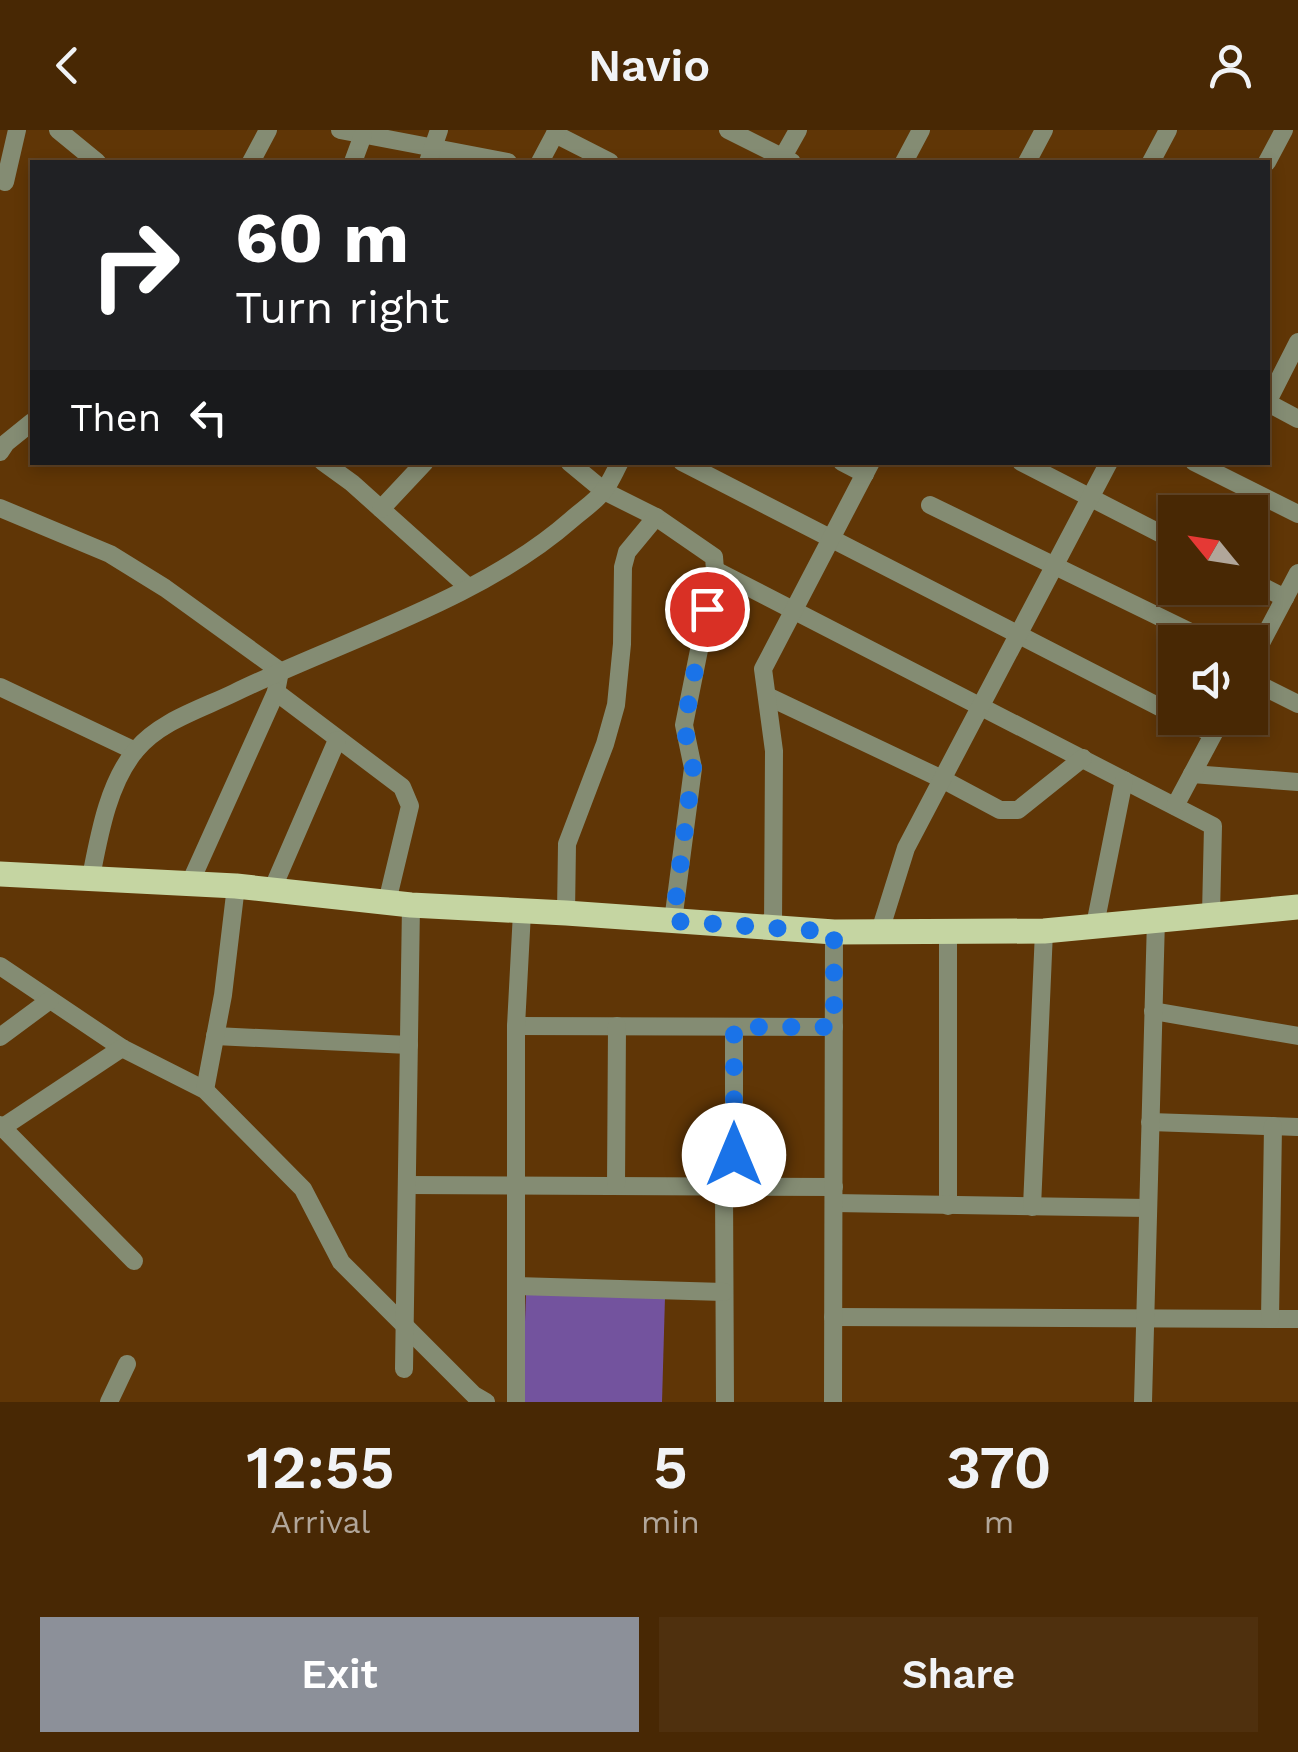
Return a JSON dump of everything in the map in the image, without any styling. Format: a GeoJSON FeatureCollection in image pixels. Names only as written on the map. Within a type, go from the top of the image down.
{"type":"FeatureCollection","features":[{"type":"Feature","properties":{"kind":"main road"},"geometry":{"type":"LineString","coordinates":[[0,874],[236,886],[399,904],[834,932],[1044,930],[1298,907]]}},
{"type":"Feature","properties":{"kind":"street"},"geometry":{"type":"LineString","coordinates":[[5,182],[17,130]]}},
{"type":"Feature","properties":{"kind":"street"},"geometry":{"type":"LineString","coordinates":[[58,130],[81,156]]}},
{"type":"Feature","properties":{"kind":"street"},"geometry":{"type":"LineString","coordinates":[[253,160],[268,130]]}},
{"type":"Feature","properties":{"kind":"street"},"geometry":{"type":"LineString","coordinates":[[340,130],[498,160]]}},
{"type":"Feature","properties":{"kind":"street"},"geometry":{"type":"LineString","coordinates":[[728,130],[783,160]]}},
{"type":"Feature","properties":{"kind":"street"},"geometry":{"type":"LineString","coordinates":[[785,160],[798,130]]}},
{"type":"Feature","properties":{"kind":"street"},"geometry":{"type":"LineString","coordinates":[[905,160],[921,130]]}},
{"type":"Feature","properties":{"kind":"street"},"geometry":{"type":"LineString","coordinates":[[1029,160],[1044,130]]}},
{"type":"Feature","properties":{"kind":"street"},"geometry":{"type":"LineString","coordinates":[[1152,160],[1168,130]]}},
{"type":"Feature","properties":{"kind":"street"},"geometry":{"type":"LineString","coordinates":[[1267,160],[1284,130]]}},
{"type":"Feature","properties":{"kind":"street"},"geometry":{"type":"LineString","coordinates":[[541,160],[556,132],[606,160]]}},
{"type":"Feature","properties":{"kind":"street"},"geometry":{"type":"LineString","coordinates":[[355,160],[364,134]]}},
{"type":"Feature","properties":{"kind":"street"},"geometry":{"type":"LineString","coordinates":[[1270,398],[1298,342]]}},
{"type":"Feature","properties":{"kind":"street"},"geometry":{"type":"LineString","coordinates":[[1270,403],[1298,418]]}},
{"type":"Feature","properties":{"kind":"street"},"geometry":{"type":"LineString","coordinates":[[0,452],[30,424]]}},
{"type":"Feature","properties":{"kind":"street"},"geometry":{"type":"LineString","coordinates":[[327,465],[468,587]]}},
{"type":"Feature","properties":{"kind":"street"},"geometry":{"type":"LineString","coordinates":[[381,509],[422,465]]}},
{"type":"Feature","properties":{"kind":"street"},"geometry":{"type":"LineString","coordinates":[[573,465],[604,492],[656,517],[714,557],[715,570],[684,726],[693,768],[673,921]]}},
{"type":"Feature","properties":{"kind":"street"},"geometry":{"type":"LineString","coordinates":[[91,877],[102,820],[118,782],[135,751],[158,730],[280,670],[363,638],[468,587],[547,542],[604,492],[618,465]]}},
{"type":"Feature","properties":{"kind":"street"},"geometry":{"type":"LineString","coordinates":[[688,465],[1158,706]]}},
{"type":"Feature","properties":{"kind":"street"},"geometry":{"type":"LineString","coordinates":[[1027,465],[1158,532]]}},
{"type":"Feature","properties":{"kind":"street"},"geometry":{"type":"LineString","coordinates":[[880,931],[906,848],[1107,465]]}},
{"type":"Feature","properties":{"kind":"street"},"geometry":{"type":"LineString","coordinates":[[1200,465],[1298,514]]}},
{"type":"Feature","properties":{"kind":"street"},"geometry":{"type":"LineString","coordinates":[[773,928],[774,751],[763,669],[868,468]]}},
{"type":"Feature","properties":{"kind":"street"},"geometry":{"type":"LineString","coordinates":[[930,505],[1176,625]]}},
{"type":"Feature","properties":{"kind":"street"},"geometry":{"type":"LineString","coordinates":[[0,508],[110,554],[280,670]]}},
{"type":"Feature","properties":{"kind":"street"},"geometry":{"type":"LineString","coordinates":[[566,913],[566,844],[616,706],[623,567],[627,552],[656,517]]}},
{"type":"Feature","properties":{"kind":"street"},"geometry":{"type":"LineString","coordinates":[[715,570],[1213,826],[1211,914]]}},
{"type":"Feature","properties":{"kind":"street"},"geometry":{"type":"LineString","coordinates":[[1268,629],[1298,573]]}},
{"type":"Feature","properties":{"kind":"street"},"geometry":{"type":"LineString","coordinates":[[1268,589],[1285,598]]}},
{"type":"Feature","properties":{"kind":"street"},"geometry":{"type":"LineString","coordinates":[[190,883],[276,692],[280,670]]}},
{"type":"Feature","properties":{"kind":"street"},"geometry":{"type":"LineString","coordinates":[[0,686],[135,751]]}},
{"type":"Feature","properties":{"kind":"street"},"geometry":{"type":"LineString","coordinates":[[1268,689],[1298,704]]}},
{"type":"Feature","properties":{"kind":"street"},"geometry":{"type":"LineString","coordinates":[[276,692],[402,788],[410,806],[399,904],[409,1045],[404,1369]]}},
{"type":"Feature","properties":{"kind":"street"},"geometry":{"type":"LineString","coordinates":[[767,696],[1000,810],[1018,810],[1083,758]]}},
{"type":"Feature","properties":{"kind":"street"},"geometry":{"type":"LineString","coordinates":[[1175,806],[1212,735]]}},
{"type":"Feature","properties":{"kind":"street"},"geometry":{"type":"LineString","coordinates":[[272,890],[337,740]]}},
{"type":"Feature","properties":{"kind":"street"},"geometry":{"type":"LineString","coordinates":[[1192,774],[1298,782]]}},
{"type":"Feature","properties":{"kind":"street"},"geometry":{"type":"LineString","coordinates":[[1095,925],[1124,780]]}},
{"type":"Feature","properties":{"kind":"street"},"geometry":{"type":"LineString","coordinates":[[204,1090],[223,995],[236,886]]}},
{"type":"Feature","properties":{"kind":"street"},"geometry":{"type":"LineString","coordinates":[[516,1402],[516,1026],[522,912]]}},
{"type":"Feature","properties":{"kind":"street"},"geometry":{"type":"LineString","coordinates":[[1143,1402],[1156,919]]}},
{"type":"Feature","properties":{"kind":"street"},"geometry":{"type":"LineString","coordinates":[[1032,1207],[1044,930]]}},
{"type":"Feature","properties":{"kind":"street"},"geometry":{"type":"LineString","coordinates":[[833,1402],[834,932]]}},
{"type":"Feature","properties":{"kind":"street"},"geometry":{"type":"LineString","coordinates":[[948,932],[948,1206]]}},
{"type":"Feature","properties":{"kind":"street"},"geometry":{"type":"LineString","coordinates":[[0,966],[122,1048],[204,1090],[303,1189],[341,1262],[486,1402]]}},
{"type":"Feature","properties":{"kind":"street"},"geometry":{"type":"LineString","coordinates":[[0,1037],[50,1000]]}},
{"type":"Feature","properties":{"kind":"street"},"geometry":{"type":"LineString","coordinates":[[1153,1011],[1298,1036]]}},
{"type":"Feature","properties":{"kind":"street"},"geometry":{"type":"LineString","coordinates":[[516,1026],[834,1027]]}},
{"type":"Feature","properties":{"kind":"street"},"geometry":{"type":"LineString","coordinates":[[616,1186],[617,1026]]}},
{"type":"Feature","properties":{"kind":"street"},"geometry":{"type":"LineString","coordinates":[[724,1402],[734,1027]]}},
{"type":"Feature","properties":{"kind":"street"},"geometry":{"type":"LineString","coordinates":[[215,1036],[409,1045]]}},
{"type":"Feature","properties":{"kind":"street"},"geometry":{"type":"LineString","coordinates":[[122,1048],[0,1127],[134,1261]]}},
{"type":"Feature","properties":{"kind":"street"},"geometry":{"type":"LineString","coordinates":[[1150,1122],[1298,1127]]}},
{"type":"Feature","properties":{"kind":"street"},"geometry":{"type":"LineString","coordinates":[[1270,1319],[1273,1126]]}},
{"type":"Feature","properties":{"kind":"street"},"geometry":{"type":"LineString","coordinates":[[407,1185],[729,1187],[948,1206],[1148,1208]]}},
{"type":"Feature","properties":{"kind":"street"},"geometry":{"type":"LineString","coordinates":[[516,1286],[724,1292]]}},
{"type":"Feature","properties":{"kind":"street"},"geometry":{"type":"LineString","coordinates":[[833,1317],[1298,1319]]}},
{"type":"Feature","properties":{"kind":"street"},"geometry":{"type":"LineString","coordinates":[[108,1402],[127,1364]]}},
{"type":"Feature","properties":{"kind":"shaded area"},"geometry":{"type":"Polygon","coordinates":[[[526,1294],[665,1297],[662,1402],[522,1402],[526,1294]]]}},
{"type":"Feature","properties":{"kind":"route"},"geometry":{"type":"LineString","coordinates":[[707,609],[684,726],[693,768],[673,921],[834,932],[834,1027],[734,1027],[734,1155]]}}]}
